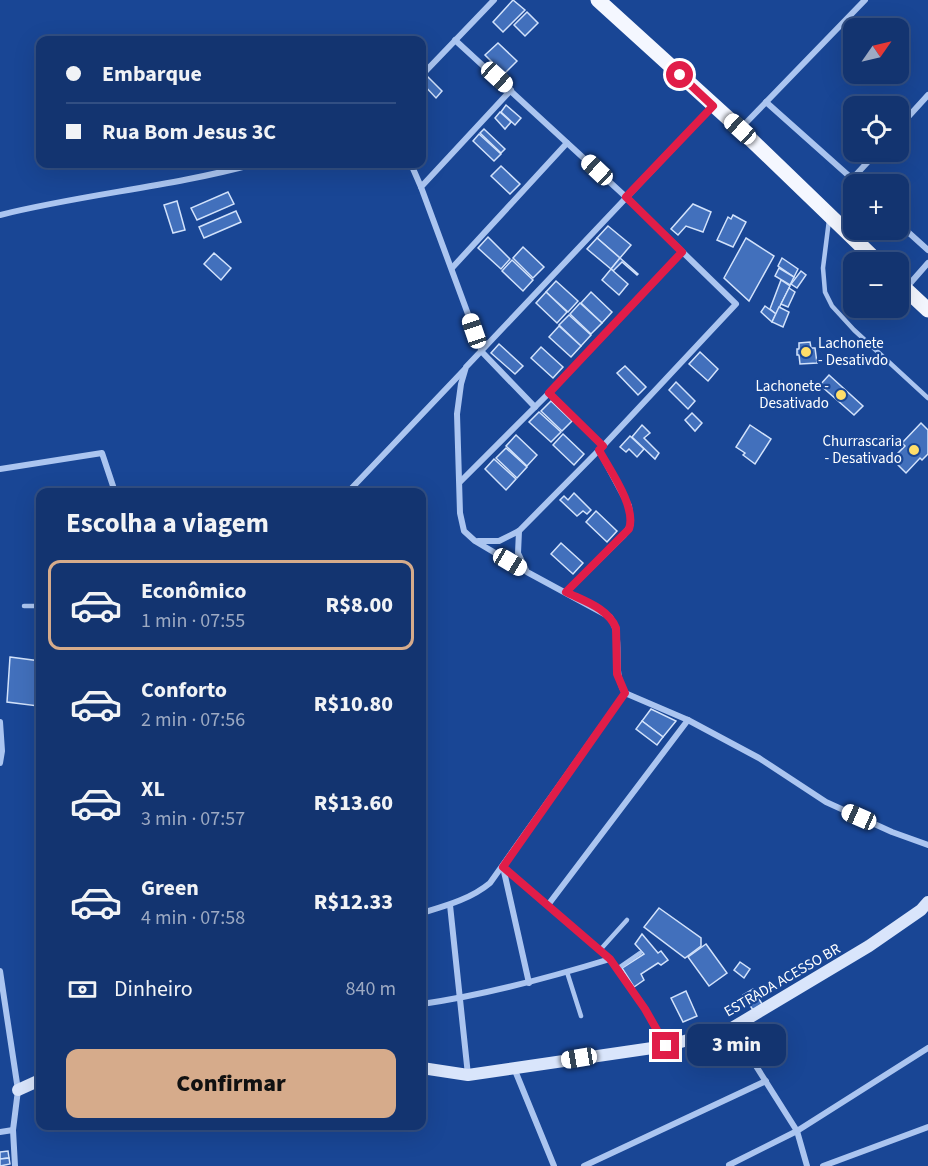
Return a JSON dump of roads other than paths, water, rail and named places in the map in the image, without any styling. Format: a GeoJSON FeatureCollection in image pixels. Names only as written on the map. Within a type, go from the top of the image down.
{"type":"FeatureCollection","features":[{"type":"Feature","properties":{"kind":"main road"},"geometry":{"type":"LineString","coordinates":[[598,0],[740,129],[867,252]]}},
{"type":"Feature","properties":{"kind":"main road"},"geometry":{"type":"LineString","coordinates":[[909,292],[928,310]]}},
{"type":"Feature","properties":{"kind":"street"},"geometry":{"type":"LineString","coordinates":[[426,71],[494,0]]}},
{"type":"Feature","properties":{"kind":"street"},"geometry":{"type":"LineString","coordinates":[[740,129],[865,0]]}},
{"type":"Feature","properties":{"kind":"street"},"geometry":{"type":"LineString","coordinates":[[455,39],[626,197],[736,304],[601,448],[519,531],[499,541],[475,541]]}},
{"type":"Feature","properties":{"kind":"street"},"geometry":{"type":"LineString","coordinates":[[421,188],[511,90]]}},
{"type":"Feature","properties":{"kind":"street"},"geometry":{"type":"LineString","coordinates":[[909,116],[928,95]]}},
{"type":"Feature","properties":{"kind":"street"},"geometry":{"type":"LineString","coordinates":[[766,102],[846,174]]}},
{"type":"Feature","properties":{"kind":"street"},"geometry":{"type":"LineString","coordinates":[[352,488],[713,106]]}},
{"type":"Feature","properties":{"kind":"street"},"geometry":{"type":"LineString","coordinates":[[452,268],[567,143]]}},
{"type":"Feature","properties":{"kind":"street"},"geometry":{"type":"LineString","coordinates":[[857,174],[868,162]]}},
{"type":"Feature","properties":{"kind":"street"},"geometry":{"type":"LineString","coordinates":[[0,215],[236,168]]}},
{"type":"Feature","properties":{"kind":"street"},"geometry":{"type":"LineString","coordinates":[[413,168],[482,352],[535,407]]}},
{"type":"Feature","properties":{"kind":"street"},"geometry":{"type":"LineString","coordinates":[[909,232],[928,250]]}},
{"type":"Feature","properties":{"kind":"street"},"geometry":{"type":"LineString","coordinates":[[460,482],[549,393],[682,252]]}},
{"type":"Feature","properties":{"kind":"street"},"geometry":{"type":"LineString","coordinates":[[909,279],[928,263]]}},
{"type":"Feature","properties":{"kind":"street"},"geometry":{"type":"LineString","coordinates":[[466,367],[457,414],[460,513],[464,531],[475,541],[527,572],[606,613],[616,628],[617,674],[625,693],[688,720],[759,758],[826,802],[892,832],[928,845]]}},
{"type":"Feature","properties":{"kind":"street"},"geometry":{"type":"LineString","coordinates":[[549,393],[601,448],[629,506],[631,524],[624,535],[566,592]]}},
{"type":"Feature","properties":{"kind":"street"},"geometry":{"type":"LineString","coordinates":[[0,469],[102,453],[114,488]]}},
{"type":"Feature","properties":{"kind":"street"},"geometry":{"type":"LineString","coordinates":[[519,531],[518,553],[527,572]]}},
{"type":"Feature","properties":{"kind":"street"},"geometry":{"type":"LineString","coordinates":[[426,912],[450,905],[481,891],[503,867],[625,693]]}},
{"type":"Feature","properties":{"kind":"street"},"geometry":{"type":"LineString","coordinates":[[548,905],[688,720]]}},
{"type":"Feature","properties":{"kind":"street"},"geometry":{"type":"LineString","coordinates":[[0,722],[2,752],[0,763]]}},
{"type":"Feature","properties":{"kind":"street"},"geometry":{"type":"LineString","coordinates":[[503,867],[610,959],[645,1009],[666,1046]]}},
{"type":"Feature","properties":{"kind":"street"},"geometry":{"type":"LineString","coordinates":[[503,867],[529,982]]}},
{"type":"Feature","properties":{"kind":"street","name":"ESTRADA ACESSO BR"},"geometry":{"type":"LineString","coordinates":[[426,1069],[468,1075],[666,1046],[732,1028],[869,946],[921,910],[928,902]]}},
{"type":"Feature","properties":{"kind":"street"},"geometry":{"type":"LineString","coordinates":[[450,905],[468,1075]]}},
{"type":"Feature","properties":{"kind":"street"},"geometry":{"type":"LineString","coordinates":[[426,1003],[460,999],[610,959]]}},
{"type":"Feature","properties":{"kind":"street"},"geometry":{"type":"LineString","coordinates":[[0,970],[18,1090],[13,1130],[15,1166]]}},
{"type":"Feature","properties":{"kind":"street"},"geometry":{"type":"LineString","coordinates":[[732,1028],[797,1131],[807,1166]]}},
{"type":"Feature","properties":{"kind":"street"},"geometry":{"type":"LineString","coordinates":[[729,1165],[797,1131],[928,1048]]}},
{"type":"Feature","properties":{"kind":"street"},"geometry":{"type":"LineString","coordinates":[[514,1068],[554,1166]]}},
{"type":"Feature","properties":{"kind":"street"},"geometry":{"type":"LineString","coordinates":[[584,1166],[766,1081]]}},
{"type":"Feature","properties":{"kind":"street"},"geometry":{"type":"LineString","coordinates":[[18,1090],[36,1082]]}},
{"type":"Feature","properties":{"kind":"street"},"geometry":{"type":"LineString","coordinates":[[823,1166],[928,1127]]}},
{"type":"Feature","properties":{"kind":"street"},"geometry":{"type":"LineString","coordinates":[[0,1132],[13,1130]]}},
{"type":"Feature","properties":{"kind":"lane"},"geometry":{"type":"LineString","coordinates":[[830,217],[823,268],[825,292],[832,306],[854,330],[928,398]]}},
{"type":"Feature","properties":{"kind":"lane"},"geometry":{"type":"LineString","coordinates":[[24,606],[36,606]]}},
{"type":"Feature","properties":{"kind":"lane"},"geometry":{"type":"LineString","coordinates":[[600,950],[627,920]]}},
{"type":"Feature","properties":{"kind":"lane"},"geometry":{"type":"LineString","coordinates":[[617,969],[640,953]]}},
{"type":"Feature","properties":{"kind":"lane"},"geometry":{"type":"LineString","coordinates":[[567,972],[581,1016]]}},
{"type":"Feature","properties":{"kind":"place","name":"Lachonete - Desativdo"},"geometry":{"type":"Point","coordinates":[806,352]}},
{"type":"Feature","properties":{"kind":"place","name":"Lachonete - Desativado"},"geometry":{"type":"Point","coordinates":[841,395]}},
{"type":"Feature","properties":{"kind":"place","name":"Churrascaria - Desativado"},"geometry":{"type":"Point","coordinates":[914,450]}}]}
